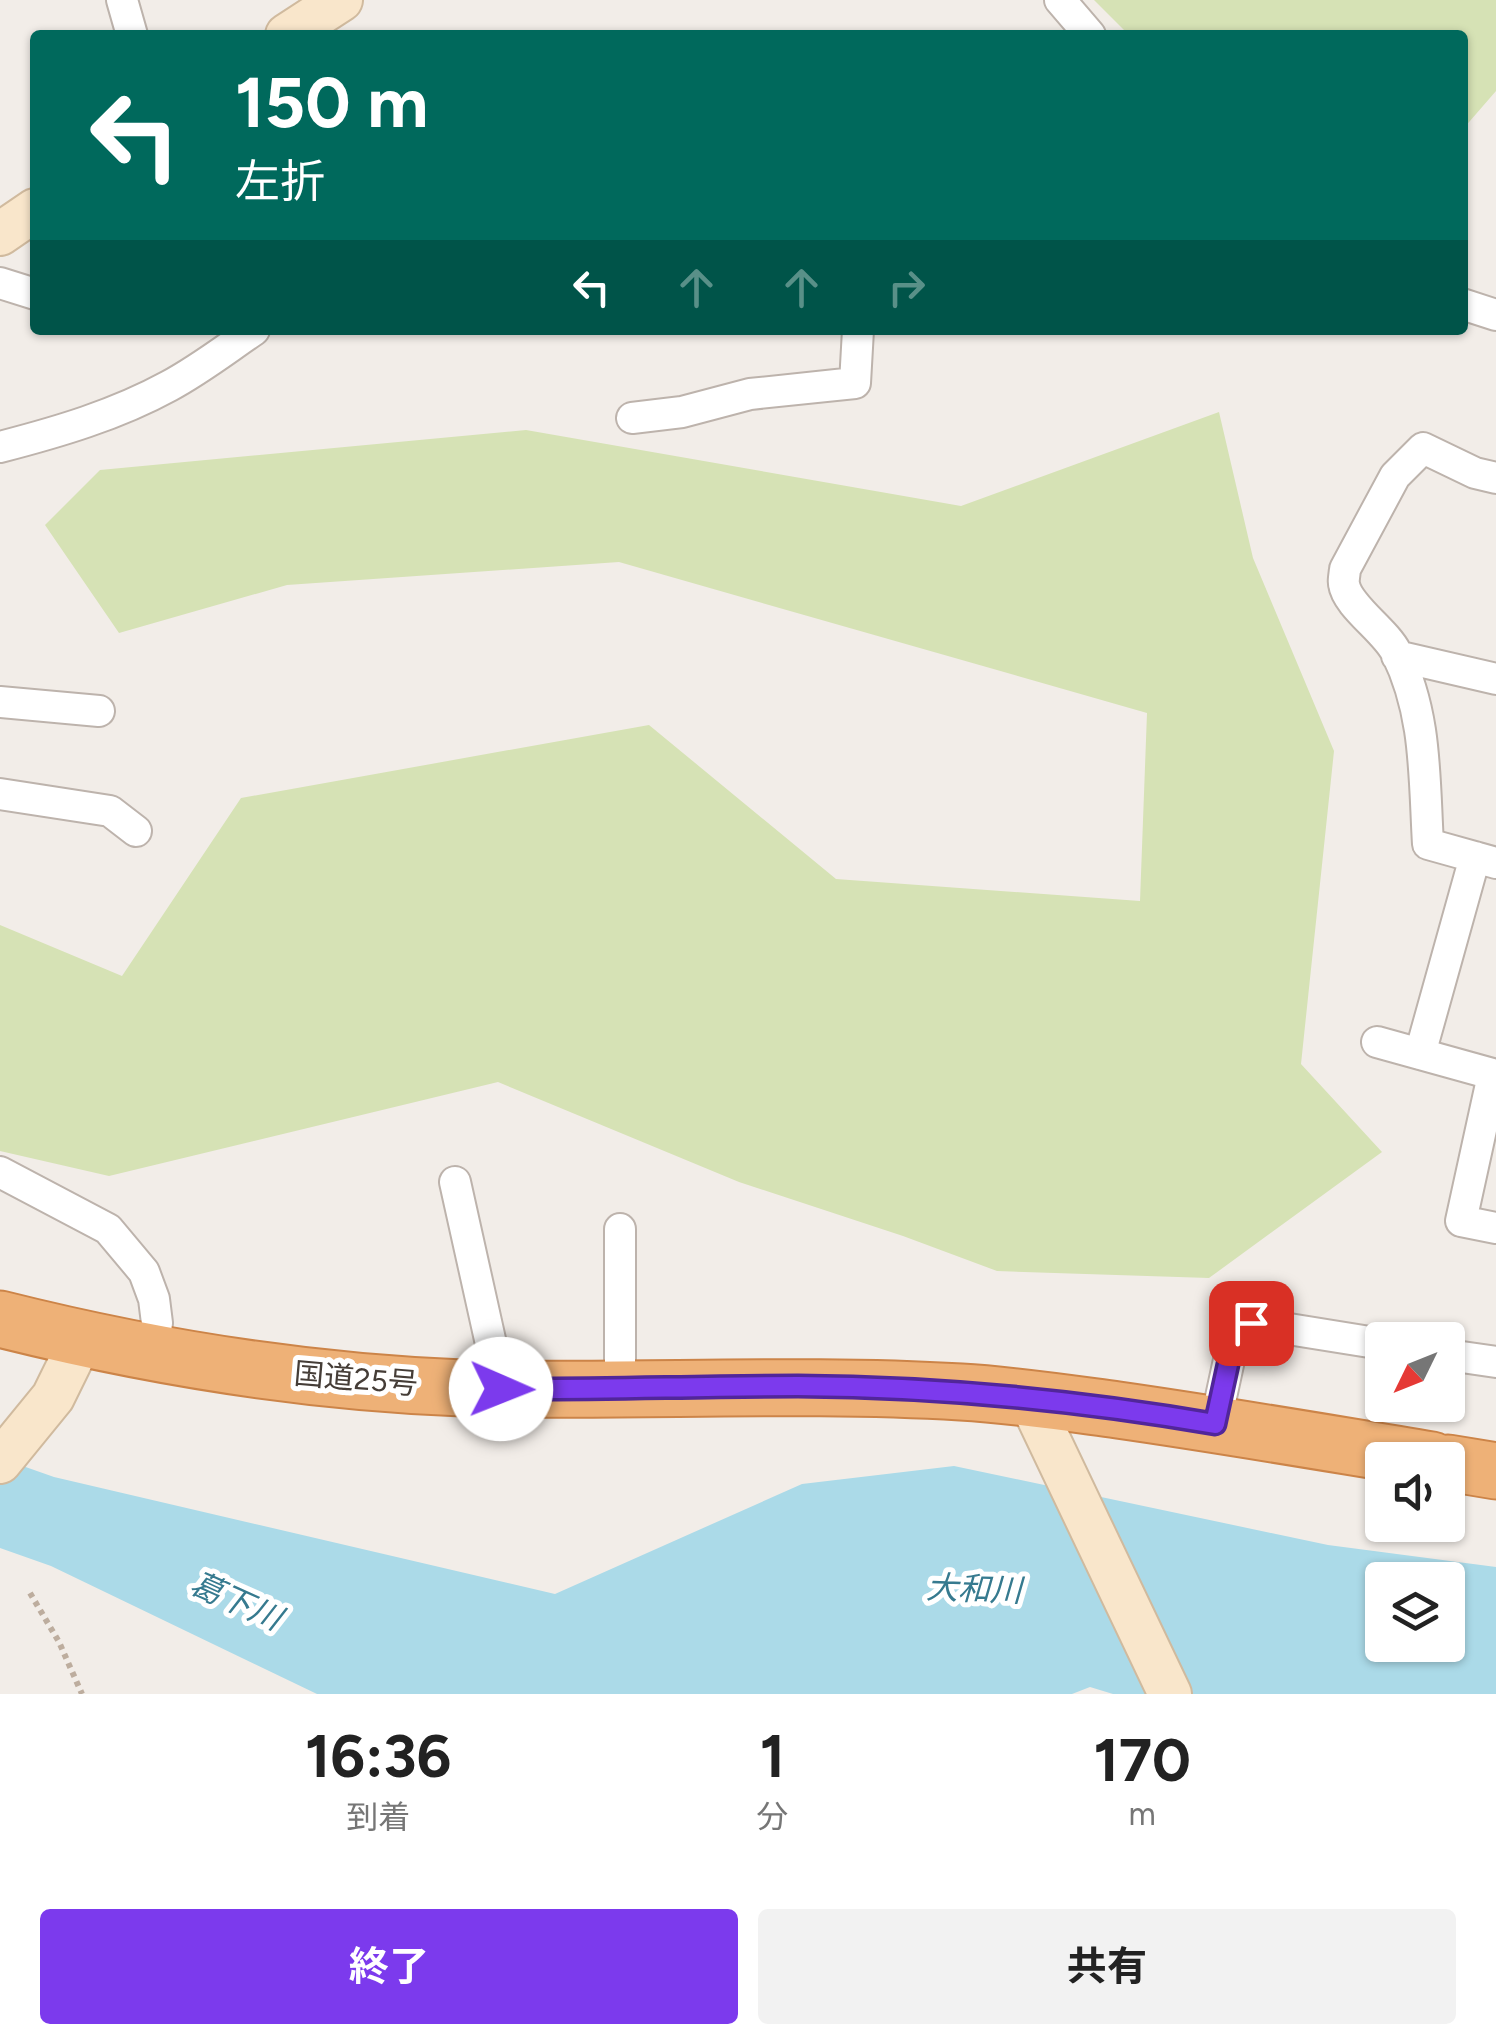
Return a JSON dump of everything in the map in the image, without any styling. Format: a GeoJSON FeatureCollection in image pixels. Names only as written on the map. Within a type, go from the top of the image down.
{"type":"FeatureCollection","features":[{"type":"Feature","properties":{"kind":"highway","name":"国道25号"},"geometry":{"type":"LineString","coordinates":[[0,1319],[227,1366],[305,1376],[501,1389],[799,1386],[962,1392],[1215,1424],[1365,1449]]}},
{"type":"Feature","properties":{"kind":"highway"},"geometry":{"type":"LineString","coordinates":[[1465,1465],[1496,1470]]}},
{"type":"Feature","properties":{"kind":"street"},"geometry":{"type":"LineString","coordinates":[[122,0],[131,30]]}},
{"type":"Feature","properties":{"kind":"street"},"geometry":{"type":"LineString","coordinates":[[295,30],[341,0]]}},
{"type":"Feature","properties":{"kind":"street"},"geometry":{"type":"LineString","coordinates":[[1060,0],[1086,30]]}},
{"type":"Feature","properties":{"kind":"street"},"geometry":{"type":"LineString","coordinates":[[0,234],[30,213]]}},
{"type":"Feature","properties":{"kind":"street"},"geometry":{"type":"LineString","coordinates":[[0,283],[30,292]]}},
{"type":"Feature","properties":{"kind":"street"},"geometry":{"type":"LineString","coordinates":[[1468,306],[1496,315]]}},
{"type":"Feature","properties":{"kind":"street"},"geometry":{"type":"LineString","coordinates":[[0,447],[71,428],[130,406],[172,385],[247,335]]}},
{"type":"Feature","properties":{"kind":"street"},"geometry":{"type":"LineString","coordinates":[[632,418],[682,412],[750,394],[855,382],[858,335]]}},
{"type":"Feature","properties":{"kind":"street"},"geometry":{"type":"LineString","coordinates":[[1420,1054],[1486,860],[1428,844],[1418,712],[1412,688],[1394,648],[1350,600],[1343,584],[1345,569],[1395,476],[1423,448],[1475,473],[1496,478]]}},
{"type":"Feature","properties":{"kind":"street"},"geometry":{"type":"LineString","coordinates":[[1398,656],[1496,678]]}},
{"type":"Feature","properties":{"kind":"street"},"geometry":{"type":"LineString","coordinates":[[0,702],[98,711]]}},
{"type":"Feature","properties":{"kind":"street"},"geometry":{"type":"LineString","coordinates":[[0,794],[110,811],[136,831]]}},
{"type":"Feature","properties":{"kind":"street"},"geometry":{"type":"LineString","coordinates":[[1377,1042],[1495,1075],[1461,1221],[1496,1228]]}},
{"type":"Feature","properties":{"kind":"street"},"geometry":{"type":"LineString","coordinates":[[0,1172],[108,1229],[144,1272],[154,1299],[157,1323],[153,1352]]}},
{"type":"Feature","properties":{"kind":"street"},"geometry":{"type":"LineString","coordinates":[[455,1182],[501,1389]]}},
{"type":"Feature","properties":{"kind":"street"},"geometry":{"type":"LineString","coordinates":[[620,1229],[620,1389]]}},
{"type":"Feature","properties":{"kind":"street"},"geometry":{"type":"LineString","coordinates":[[1215,1424],[1232,1346],[1251,1323],[1365,1341]]}},
{"type":"Feature","properties":{"kind":"street"},"geometry":{"type":"LineString","coordinates":[[0,1462],[53,1397],[82,1338]]}},
{"type":"Feature","properties":{"kind":"street"},"geometry":{"type":"LineString","coordinates":[[1465,1357],[1496,1362]]}},
{"type":"Feature","properties":{"kind":"street"},"geometry":{"type":"LineString","coordinates":[[1029,1398],[1170,1694]]}},
{"type":"Feature","properties":{"kind":"path"},"geometry":{"type":"LineString","coordinates":[[30,1594],[60,1642],[82,1694]]}},
{"type":"Feature","properties":{"kind":"green space"},"geometry":{"type":"Polygon","coordinates":[[[1094,0],[1496,0],[1496,91],[1468,123],[1468,30],[1124,30],[1094,0]]]}},
{"type":"Feature","properties":{"kind":"green space"},"geometry":{"type":"Polygon","coordinates":[[[1219,412],[1253,558],[1334,751],[1301,1064],[1382,1152],[1209,1278],[997,1271],[739,1182],[498,1082],[109,1176],[0,1151],[0,925],[122,976],[241,798],[649,725],[836,879],[1140,901],[1147,713],[619,562],[287,585],[119,633],[45,525],[100,470],[526,430],[961,506],[1219,412]]]}},
{"type":"Feature","properties":{"kind":"water"},"geometry":{"type":"Polygon","coordinates":[[[0,1458],[54,1477],[555,1594],[802,1484],[954,1466],[1328,1545],[1458,1562],[1365,1562],[1365,1662],[1465,1662],[1465,1563],[1496,1567],[1496,1694],[1113,1694],[1090,1687],[1072,1694],[317,1694],[51,1566],[0,1548],[0,1458]]]}},
{"type":"Feature","properties":{"kind":"route"},"geometry":{"type":"LineString","coordinates":[[501,1389],[799,1386],[962,1392],[1215,1424],[1232,1346],[1251,1323]]}},
{"type":"Feature","properties":{"kind":"water label","name":"大和川"},"geometry":{"type":"Point","coordinates":[974,1589]}},
{"type":"Feature","properties":{"kind":"water label","name":"葛下川"},"geometry":{"type":"Point","coordinates":[236,1601]}}]}
